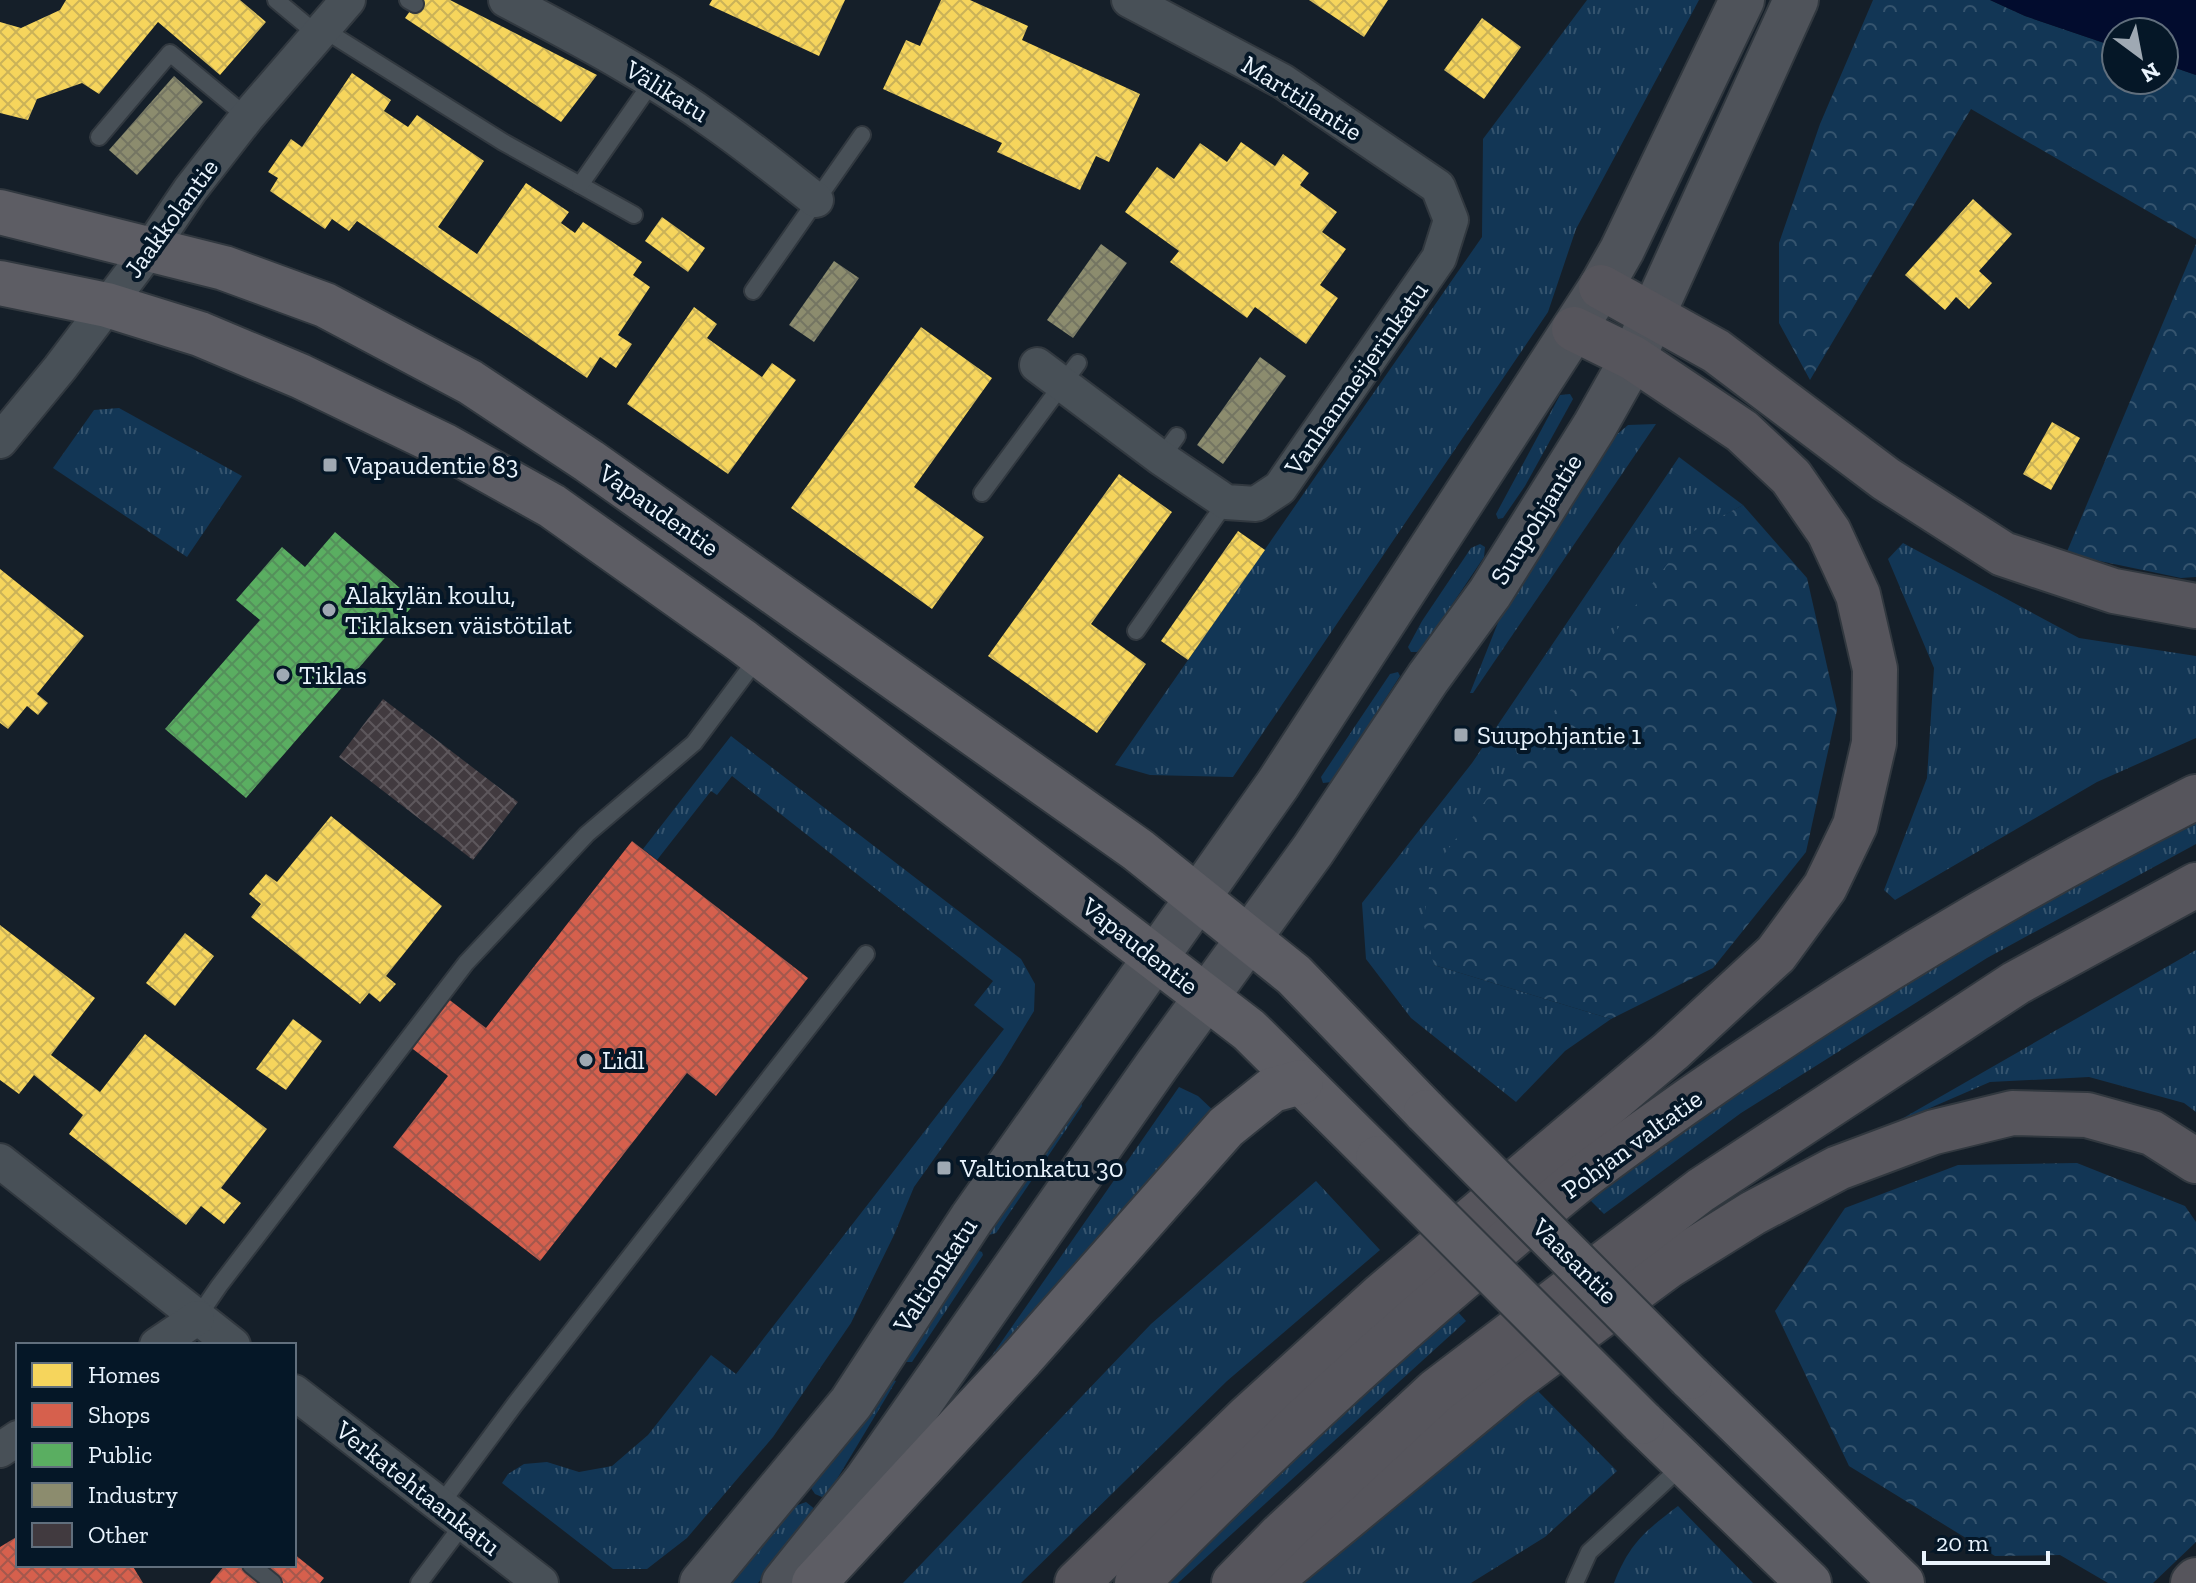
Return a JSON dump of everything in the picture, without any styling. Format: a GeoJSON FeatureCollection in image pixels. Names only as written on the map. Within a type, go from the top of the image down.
{"type":"FeatureCollection","features":[{"type":"Feature","properties":{"kind":"highway"},"geometry":{"type":"LineString","coordinates":[[1601,287],[1726,358],[1886,479],[2003,554],[2114,591],[2196,606]]}},
{"type":"Feature","properties":{"kind":"highway"},"geometry":{"type":"LineString","coordinates":[[1077,1583],[1248,1417],[1382,1295],[1671,1051],[1776,954],[1825,887],[1855,825],[1874,743],[1875,669],[1858,595],[1829,532],[1791,477],[1742,431],[1633,358],[1574,329]]}},
{"type":"Feature","properties":{"kind":"highway","name":"Pohjan valtatie"},"geometry":{"type":"LineString","coordinates":[[1137,1583],[1218,1500],[1392,1337],[1593,1169],[1781,1036],[1952,929],[2196,797]]}},
{"type":"Feature","properties":{"kind":"highway"},"geometry":{"type":"LineString","coordinates":[[1234,1583],[1281,1535],[1436,1391],[1701,1190],[2016,983],[2196,885]]}},
{"type":"Feature","properties":{"kind":"highway"},"geometry":{"type":"LineString","coordinates":[[1268,1583],[1514,1380],[1668,1266],[1753,1213],[1838,1168],[1934,1132],[2012,1113],[2087,1115],[2152,1133],[2196,1161]]}},
{"type":"Feature","properties":{"kind":"main road"},"geometry":{"type":"LineString","coordinates":[[1155,957],[1278,784],[1601,287],[1622,250],[1742,0]]}},
{"type":"Feature","properties":{"kind":"main road","name":"Suupohjantie"},"geometry":{"type":"LineString","coordinates":[[1207,997],[1313,850],[1428,678],[1490,593],[1594,427],[1654,315],[1687,234],[1796,0]]}},
{"type":"Feature","properties":{"kind":"main road","name":"Vapaudentie"},"geometry":{"type":"LineString","coordinates":[[0,212],[224,268],[325,305],[470,382],[589,461],[1138,850],[1249,939]]}},
{"type":"Feature","properties":{"kind":"main road","name":"Vapaudentie"},"geometry":{"type":"LineString","coordinates":[[0,283],[107,305],[200,334],[443,445],[552,506],[760,655],[1207,997]]}},
{"type":"Feature","properties":{"kind":"main road","name":"Vaasantie"},"geometry":{"type":"LineString","coordinates":[[1249,939],[1294,975],[1690,1377],[1902,1583]]}},
{"type":"Feature","properties":{"kind":"main road","name":"Valtionkatu"},"geometry":{"type":"LineString","coordinates":[[702,1583],[851,1403],[972,1218],[1155,957]]}},
{"type":"Feature","properties":{"kind":"main road"},"geometry":{"type":"LineString","coordinates":[[784,1583],[865,1482],[1207,997],[1249,1030],[1642,1422],[1809,1583]]}},
{"type":"Feature","properties":{"kind":"main road"},"geometry":{"type":"LineString","coordinates":[[814,1583],[1022,1358],[1226,1127],[1272,1090],[1301,1082]]}},
{"type":"Feature","properties":{"kind":"street","name":"Jaakkolantie"},"geometry":{"type":"LineString","coordinates":[[0,441],[60,368],[247,117],[348,0]]}},
{"type":"Feature","properties":{"kind":"street","name":"Välikatu"},"geometry":{"type":"LineString","coordinates":[[506,0],[597,48],[718,124],[816,200]]}},
{"type":"Feature","properties":{"kind":"street","name":"Marttilantie"},"geometry":{"type":"LineString","coordinates":[[1129,0],[1282,81],[1438,187],[1451,220]]}},
{"type":"Feature","properties":{"kind":"street","name":"Vanhanmeijerinkatu"},"geometry":{"type":"LineString","coordinates":[[1226,502],[1256,504],[1280,488],[1439,258],[1451,220]]}},
{"type":"Feature","properties":{"kind":"street"},"geometry":{"type":"LineString","coordinates":[[1051,366],[1169,447],[1226,502]]}},
{"type":"Feature","properties":{"kind":"street"},"geometry":{"type":"LineString","coordinates":[[0,1161],[230,1343]]}},
{"type":"Feature","properties":{"kind":"street"},"geometry":{"type":"LineString","coordinates":[[160,1343],[197,1318]]}},
{"type":"Feature","properties":{"kind":"street","name":"Verkatehtaankatu"},"geometry":{"type":"LineString","coordinates":[[296,1394],[541,1583]]}},
{"type":"Feature","properties":{"kind":"lane"},"geometry":{"type":"LineString","coordinates":[[276,0],[320,32],[503,142],[634,215]]}},
{"type":"Feature","properties":{"kind":"lane"},"geometry":{"type":"LineString","coordinates":[[99,137],[170,53],[247,117]]}},
{"type":"Feature","properties":{"kind":"lane"},"geometry":{"type":"LineString","coordinates":[[580,185],[652,82]]}},
{"type":"Feature","properties":{"kind":"lane"},"geometry":{"type":"LineString","coordinates":[[753,291],[862,135]]}},
{"type":"Feature","properties":{"kind":"lane"},"geometry":{"type":"LineString","coordinates":[[982,493],[1051,366]]}},
{"type":"Feature","properties":{"kind":"lane"},"geometry":{"type":"LineString","coordinates":[[1136,631],[1226,502]]}},
{"type":"Feature","properties":{"kind":"lane"},"geometry":{"type":"LineString","coordinates":[[197,1318],[466,963],[587,834],[694,743],[760,655]]}},
{"type":"Feature","properties":{"kind":"lane"},"geometry":{"type":"LineString","coordinates":[[419,1583],[452,1514],[549,1360],[866,954]]}},
{"type":"Feature","properties":{"kind":"lane"},"geometry":{"type":"LineString","coordinates":[[1575,1583],[1589,1552],[1685,1463]]}},
{"type":"Feature","properties":{"kind":"lane"},"geometry":{"type":"LineString","coordinates":[[253,1567],[273,1583]]}},
{"type":"Feature","properties":{"kind":"green space"},"geometry":{"type":"Polygon","coordinates":[[[1587,0],[1699,0],[1576,229],[1548,312],[1233,777],[1150,775],[1115,765],[1482,237],[1483,139],[1587,0]]]}},
{"type":"Feature","properties":{"kind":"green space"},"geometry":{"type":"Polygon","coordinates":[[[1873,0],[1990,0],[2025,16],[2100,42],[2100,96],[2180,96],[2180,70],[2196,75],[2196,239],[1971,109],[1810,380],[1779,323],[1779,243],[1820,124],[1873,0]]]}},
{"type":"Feature","properties":{"kind":"green space"},"geometry":{"type":"Polygon","coordinates":[[[2196,244],[2196,577],[2181,578],[2066,554],[2196,244]]]}},
{"type":"Feature","properties":{"kind":"green space"},"geometry":{"type":"Polygon","coordinates":[[[1570,394],[1573,399],[1525,486],[1503,518],[1498,519],[1496,514],[1560,395],[1570,394]]]}},
{"type":"Feature","properties":{"kind":"green space"},"geometry":{"type":"Polygon","coordinates":[[[119,408],[242,476],[187,557],[53,468],[94,410],[119,408]]]}},
{"type":"Feature","properties":{"kind":"green space"},"geometry":{"type":"Polygon","coordinates":[[[1656,424],[1473,693],[1470,693],[1499,620],[1614,437],[1628,425],[1656,424]]]}},
{"type":"Feature","properties":{"kind":"green space"},"geometry":{"type":"Polygon","coordinates":[[[1679,457],[1743,505],[1692,533],[1434,965],[1611,1019],[1565,1051],[1516,1102],[1411,1018],[1366,959],[1362,903],[1472,763],[1679,457]]]}},
{"type":"Feature","properties":{"kind":"green space"},"geometry":{"type":"Polygon","coordinates":[[[1743,505],[1807,578],[1837,710],[1806,852],[1713,968],[1611,1019],[1434,965],[1423,922],[1432,870],[1692,532],[1743,505]]]}},
{"type":"Feature","properties":{"kind":"green space"},"geometry":{"type":"Polygon","coordinates":[[[1903,543],[2079,638],[2196,656],[2196,738],[2097,782],[1895,900],[1884,890],[1927,778],[1934,668],[1888,559],[1903,543]]]}},
{"type":"Feature","properties":{"kind":"green space"},"geometry":{"type":"Polygon","coordinates":[[[1480,544],[1485,547],[1484,557],[1425,645],[1417,652],[1411,652],[1408,647],[1422,621],[1471,548],[1480,544]]]}},
{"type":"Feature","properties":{"kind":"green space"},"geometry":{"type":"Polygon","coordinates":[[[1398,672],[1400,676],[1332,782],[1323,783],[1321,777],[1390,674],[1398,672]]]}},
{"type":"Feature","properties":{"kind":"green space"},"geometry":{"type":"Polygon","coordinates":[[[731,736],[1021,959],[1035,984],[1034,1011],[1001,1065],[914,1187],[851,1323],[773,1437],[687,1538],[647,1569],[613,1569],[502,1483],[508,1474],[524,1464],[547,1462],[579,1472],[612,1466],[648,1435],[711,1355],[736,1374],[1004,1029],[974,1005],[993,981],[732,776],[717,795],[711,791],[657,860],[643,849],[731,736]]]}},
{"type":"Feature","properties":{"kind":"green space"},"geometry":{"type":"Polygon","coordinates":[[[2196,820],[2196,844],[1987,958],[1741,1113],[1604,1214],[1587,1197],[1794,1052],[2077,881],[2196,820]]]}},
{"type":"Feature","properties":{"kind":"green space"},"geometry":{"type":"Polygon","coordinates":[[[2196,950],[2196,1112],[2184,1103],[2089,1077],[1990,1082],[1891,1125],[2196,950]]]}},
{"type":"Feature","properties":{"kind":"green space"},"geometry":{"type":"Polygon","coordinates":[[[1179,1087],[1198,1096],[1216,1113],[970,1387],[1179,1087]]]}},
{"type":"Feature","properties":{"kind":"green space"},"geometry":{"type":"Polygon","coordinates":[[[1081,1101],[1082,1106],[996,1233],[989,1235],[987,1229],[1081,1101]]]}},
{"type":"Feature","properties":{"kind":"green space"},"geometry":{"type":"Polygon","coordinates":[[[2077,1163],[2185,1206],[2196,1222],[2196,1542],[2153,1583],[2108,1583],[2060,1555],[1995,1556],[1849,1466],[1775,1311],[1845,1208],[1958,1165],[2077,1163]]]}},
{"type":"Feature","properties":{"kind":"green space"},"geometry":{"type":"Polygon","coordinates":[[[1316,1181],[1380,1250],[1227,1381],[1021,1583],[903,1583],[1151,1324],[1316,1181]]]}},
{"type":"Feature","properties":{"kind":"green space"},"geometry":{"type":"Polygon","coordinates":[[[974,1249],[983,1255],[912,1362],[906,1362],[903,1355],[974,1249]]]}},
{"type":"Feature","properties":{"kind":"green space"},"geometry":{"type":"Polygon","coordinates":[[[1451,1304],[1466,1321],[1178,1583],[1152,1583],[1451,1304]]]}},
{"type":"Feature","properties":{"kind":"green space"},"geometry":{"type":"Polygon","coordinates":[[[889,1379],[896,1381],[828,1494],[822,1497],[815,1494],[811,1488],[815,1479],[889,1379]]]}},
{"type":"Feature","properties":{"kind":"green space"},"geometry":{"type":"Polygon","coordinates":[[[1531,1384],[1617,1471],[1545,1537],[1471,1583],[1303,1583],[1531,1384]]]}},
{"type":"Feature","properties":{"kind":"green space"},"geometry":{"type":"Polygon","coordinates":[[[806,1502],[816,1510],[803,1533],[758,1583],[729,1583],[795,1506],[806,1502]]]}},
{"type":"Feature","properties":{"kind":"green space"},"geometry":{"type":"Polygon","coordinates":[[[1678,1506],[1753,1583],[1614,1583],[1639,1539],[1678,1506]]]}},
{"type":"Feature","properties":{"kind":"shaded area"},"geometry":{"type":"Polygon","coordinates":[[[1990,0],[2196,0],[2196,75],[2180,70],[2180,16],[2100,16],[2100,42],[2025,16],[1990,0]]]}},
{"type":"Feature","properties":{"kind":"building: Homes"},"geometry":{"type":"Polygon","coordinates":[[[66,0],[240,0],[266,22],[220,75],[158,22],[99,94],[82,83],[37,99],[28,120],[0,113],[0,22],[21,28],[60,10],[66,0]]]}},
{"type":"Feature","properties":{"kind":"building: Homes"},"geometry":{"type":"Polygon","coordinates":[[[418,0],[450,0],[597,75],[561,122],[405,18],[418,0]]]}},
{"type":"Feature","properties":{"kind":"building: Homes"},"geometry":{"type":"Polygon","coordinates":[[[712,0],[845,0],[819,56],[709,5],[712,0]]]}},
{"type":"Feature","properties":{"kind":"building: Homes"},"geometry":{"type":"Polygon","coordinates":[[[941,0],[970,0],[1028,26],[1022,40],[1140,94],[1109,162],[1096,156],[1080,190],[997,152],[1002,143],[883,89],[906,40],[920,46],[941,0]]]}},
{"type":"Feature","properties":{"kind":"building: Homes"},"geometry":{"type":"Polygon","coordinates":[[[1309,0],[1388,0],[1364,37],[1309,0]]]}},
{"type":"Feature","properties":{"kind":"building: Homes"},"geometry":{"type":"Polygon","coordinates":[[[1482,18],[1521,47],[1484,99],[1444,70],[1482,18]]]}},
{"type":"Feature","properties":{"kind":"building: Homes"},"geometry":{"type":"Polygon","coordinates":[[[352,73],[391,100],[384,111],[408,127],[417,115],[484,161],[438,227],[477,254],[526,183],[569,212],[561,223],[575,233],[583,222],[642,262],[633,275],[650,287],[618,335],[632,344],[616,368],[600,357],[587,378],[357,221],[349,231],[332,219],[325,229],[270,191],[278,178],[268,172],[291,139],[302,147],[352,73]]]}},
{"type":"Feature","properties":{"kind":"building: Homes"},"geometry":{"type":"Polygon","coordinates":[[[1241,142],[1275,166],[1283,154],[1309,173],[1300,185],[1337,212],[1322,232],[1346,249],[1320,285],[1338,298],[1306,344],[1255,307],[1247,318],[1170,262],[1179,251],[1125,212],[1157,167],[1174,179],[1200,143],[1227,162],[1241,142]]]}},
{"type":"Feature","properties":{"kind":"building: Homes"},"geometry":{"type":"Polygon","coordinates":[[[1973,199],[2012,234],[1979,271],[1992,283],[1969,309],[1956,297],[1945,310],[1905,275],[1973,199]]]}},
{"type":"Feature","properties":{"kind":"building: Homes"},"geometry":{"type":"Polygon","coordinates":[[[662,217],[705,248],[688,272],[645,241],[662,217]]]}},
{"type":"Feature","properties":{"kind":"building: Homes"},"geometry":{"type":"Polygon","coordinates":[[[694,307],[717,324],[707,338],[762,377],[772,363],[796,380],[728,474],[627,404],[694,307]]]}},
{"type":"Feature","properties":{"kind":"building: Homes"},"geometry":{"type":"Polygon","coordinates":[[[921,327],[992,378],[914,487],[984,537],[932,609],[791,508],[921,327]]]}},
{"type":"Feature","properties":{"kind":"building: Homes"},"geometry":{"type":"Polygon","coordinates":[[[2052,422],[2080,438],[2051,490],[2023,474],[2052,422]]]}},
{"type":"Feature","properties":{"kind":"building: Homes"},"geometry":{"type":"Polygon","coordinates":[[[1119,474],[1172,512],[1091,624],[1146,664],[1097,733],[988,656],[1119,474]]]}},
{"type":"Feature","properties":{"kind":"building: Homes"},"geometry":{"type":"Polygon","coordinates":[[[1238,531],[1265,550],[1188,660],[1161,641],[1238,531]]]}},
{"type":"Feature","properties":{"kind":"building: Homes"},"geometry":{"type":"Polygon","coordinates":[[[0,569],[84,636],[37,694],[48,703],[38,715],[27,706],[8,729],[0,723],[0,569]]]}},
{"type":"Feature","properties":{"kind":"building: Homes"},"geometry":{"type":"Polygon","coordinates":[[[331,816],[442,906],[386,976],[396,984],[380,1002],[369,993],[360,1004],[251,917],[261,904],[249,894],[266,874],[277,882],[331,816]]]}},
{"type":"Feature","properties":{"kind":"building: Homes"},"geometry":{"type":"Polygon","coordinates":[[[0,925],[95,998],[51,1055],[100,1092],[145,1034],[267,1129],[221,1188],[241,1203],[224,1224],[201,1206],[186,1225],[69,1134],[83,1115],[34,1075],[19,1094],[0,1080],[0,925]]]}},
{"type":"Feature","properties":{"kind":"building: Homes"},"geometry":{"type":"Polygon","coordinates":[[[185,933],[214,956],[175,1006],[146,983],[185,933]]]}},
{"type":"Feature","properties":{"kind":"building: Homes"},"geometry":{"type":"Polygon","coordinates":[[[293,1019],[322,1041],[286,1090],[256,1069],[293,1019]]]}},
{"type":"Feature","properties":{"kind":"building: Shops","name":"Lidl"},"geometry":{"type":"Polygon","coordinates":[[[632,841],[808,978],[716,1096],[687,1073],[540,1261],[393,1147],[448,1076],[409,1046],[447,998],[486,1028],[632,841]]]}},
{"type":"Feature","properties":{"kind":"building: Shops"},"geometry":{"type":"Polygon","coordinates":[[[16,1537],[16,1567],[133,1567],[143,1583],[0,1583],[0,1547],[16,1537]]]}},
{"type":"Feature","properties":{"kind":"building: Shops"},"geometry":{"type":"Polygon","coordinates":[[[296,1556],[324,1578],[320,1583],[210,1583],[223,1567],[296,1567],[296,1556]]]}},
{"type":"Feature","properties":{"kind":"building: Public","name":"Tiklas"},"geometry":{"type":"Polygon","coordinates":[[[335,532],[416,602],[246,798],[165,729],[260,620],[236,600],[282,547],[305,567],[335,532]]]}},
{"type":"Feature","properties":{"kind":"building: Industry"},"geometry":{"type":"Polygon","coordinates":[[[174,76],[203,102],[137,175],[109,150],[174,76]]]}},
{"type":"Feature","properties":{"kind":"building: Industry"},"geometry":{"type":"Polygon","coordinates":[[[1101,244],[1127,263],[1073,338],[1047,320],[1101,244]]]}},
{"type":"Feature","properties":{"kind":"building: Industry"},"geometry":{"type":"Polygon","coordinates":[[[834,261],[859,278],[814,342],[789,325],[834,261]]]}},
{"type":"Feature","properties":{"kind":"building: Industry"},"geometry":{"type":"Polygon","coordinates":[[[1260,357],[1286,376],[1223,464],[1197,445],[1260,357]]]}},
{"type":"Feature","properties":{"kind":"building: Other"},"geometry":{"type":"Polygon","coordinates":[[[383,699],[518,802],[473,860],[339,757],[383,699]]]}},
{"type":"Feature","properties":{"kind":"place","name":"Vapaudentie 83"},"geometry":{"type":"Point","coordinates":[330,465]}},
{"type":"Feature","properties":{"kind":"place","name":"Alakylän koulu, Tiklaksen väistötilat"},"geometry":{"type":"Point","coordinates":[329,610]}},
{"type":"Feature","properties":{"kind":"place","name":"Tiklas"},"geometry":{"type":"Point","coordinates":[283,675]}},
{"type":"Feature","properties":{"kind":"place","name":"Suupohjantie 1"},"geometry":{"type":"Point","coordinates":[1461,735]}},
{"type":"Feature","properties":{"kind":"place","name":"Lidl"},"geometry":{"type":"Point","coordinates":[586,1060]}},
{"type":"Feature","properties":{"kind":"place","name":"Valtionkatu 30"},"geometry":{"type":"Point","coordinates":[944,1168]}}]}
